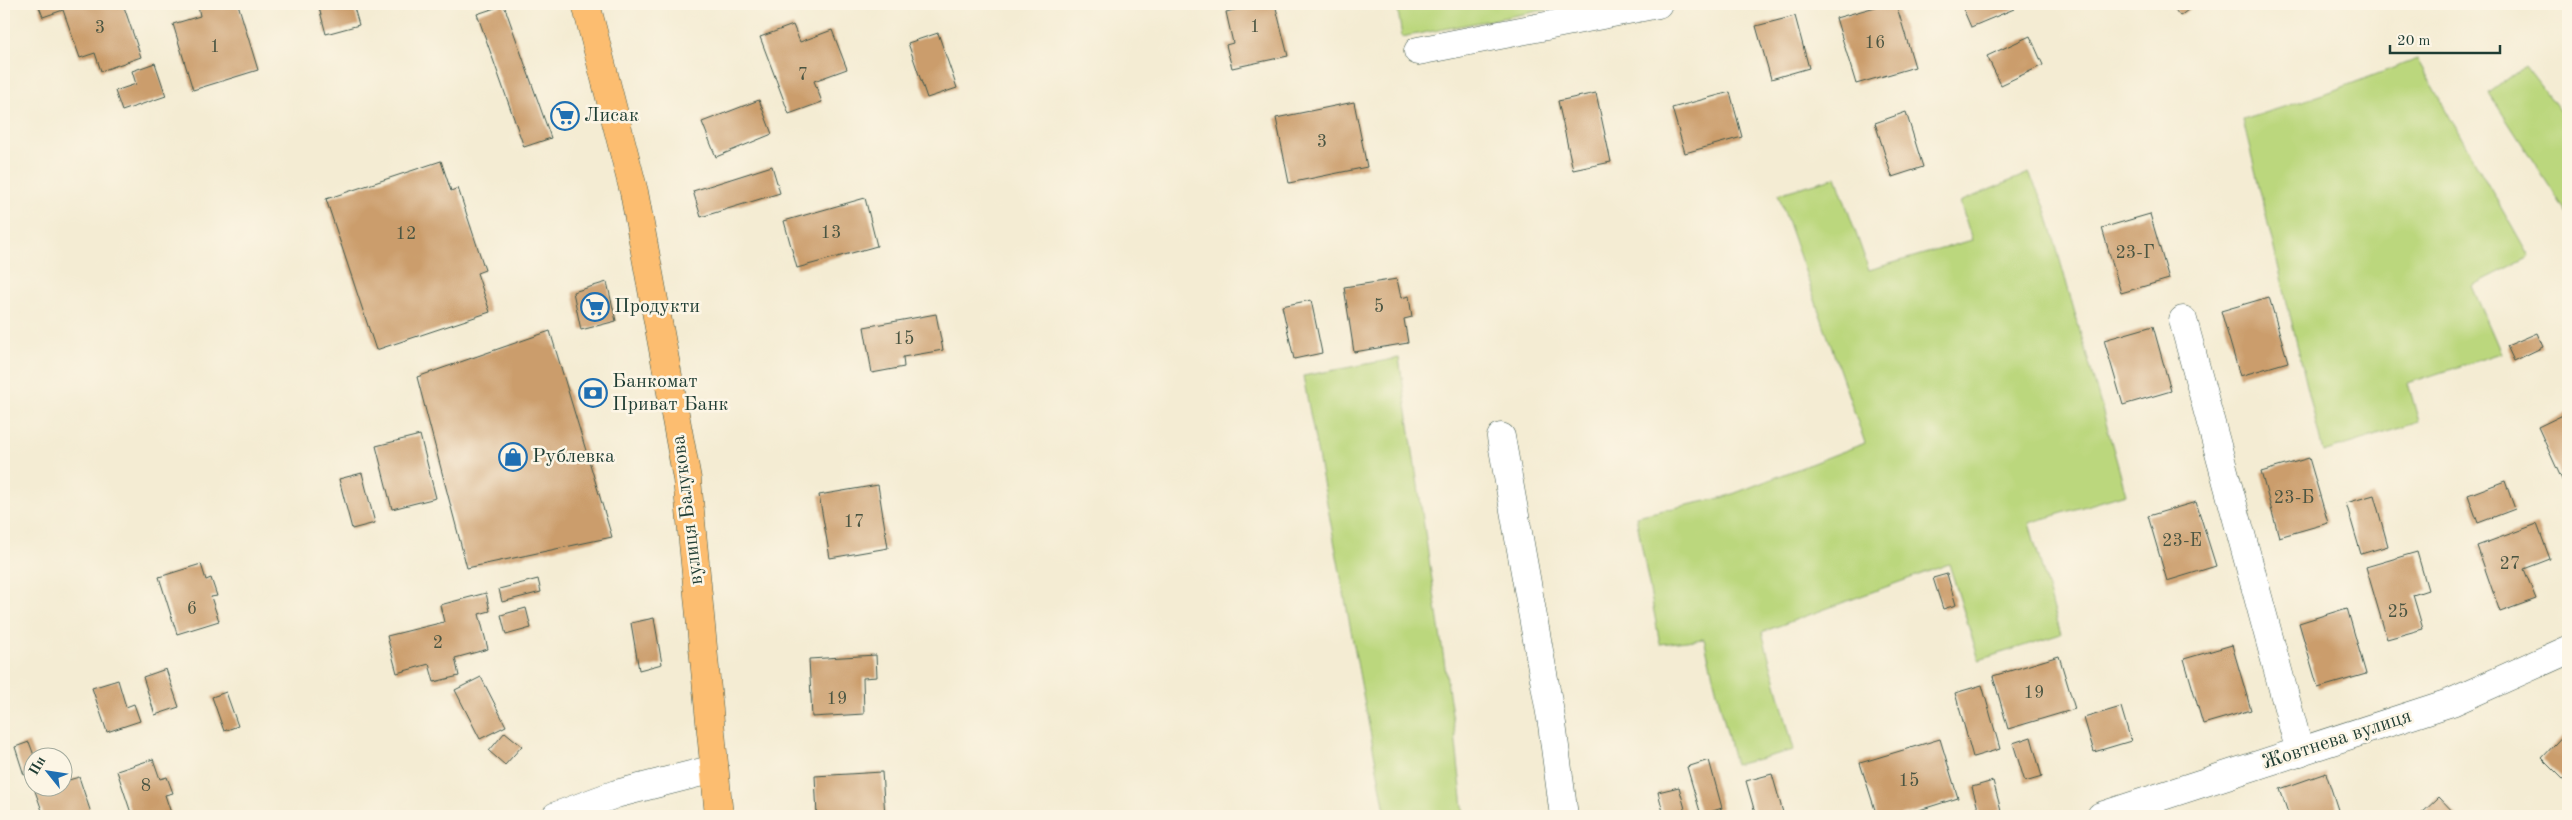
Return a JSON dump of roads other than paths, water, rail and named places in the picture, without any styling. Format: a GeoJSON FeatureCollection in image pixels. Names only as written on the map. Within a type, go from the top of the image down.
{"type":"FeatureCollection","features":[{"type":"Feature","properties":{"kind":"main road","name":"вулиця Балукова"},"geometry":{"type":"LineString","coordinates":[[586,4],[634,192],[687,479],[719,816]]}},
{"type":"Feature","properties":{"kind":"street"},"geometry":{"type":"LineString","coordinates":[[1418,51],[1658,4]]}},
{"type":"Feature","properties":{"kind":"street"},"geometry":{"type":"LineString","coordinates":[[2183,320],[2300,752]]}},
{"type":"Feature","properties":{"kind":"street"},"geometry":{"type":"LineString","coordinates":[[1501,437],[1552,724],[1564,816]]}},
{"type":"Feature","properties":{"kind":"street","name":"Жовтнева вулиця"},"geometry":{"type":"LineString","coordinates":[[2101,816],[2452,702],[2568,650]]}},
{"type":"Feature","properties":{"kind":"street"},"geometry":{"type":"LineString","coordinates":[[556,816],[616,794],[714,769]]}},
{"type":"Feature","properties":{"kind":"place","name":"Лисак"},"geometry":{"type":"Point","coordinates":[565,116]}},
{"type":"Feature","properties":{"kind":"place","name":"Продукти"},"geometry":{"type":"Point","coordinates":[595,307]}},
{"type":"Feature","properties":{"kind":"place","name":"Банкомат Приват Банк"},"geometry":{"type":"Point","coordinates":[593,393]}},
{"type":"Feature","properties":{"kind":"place","name":"Рублевка"},"geometry":{"type":"Point","coordinates":[513,457]}}]}
